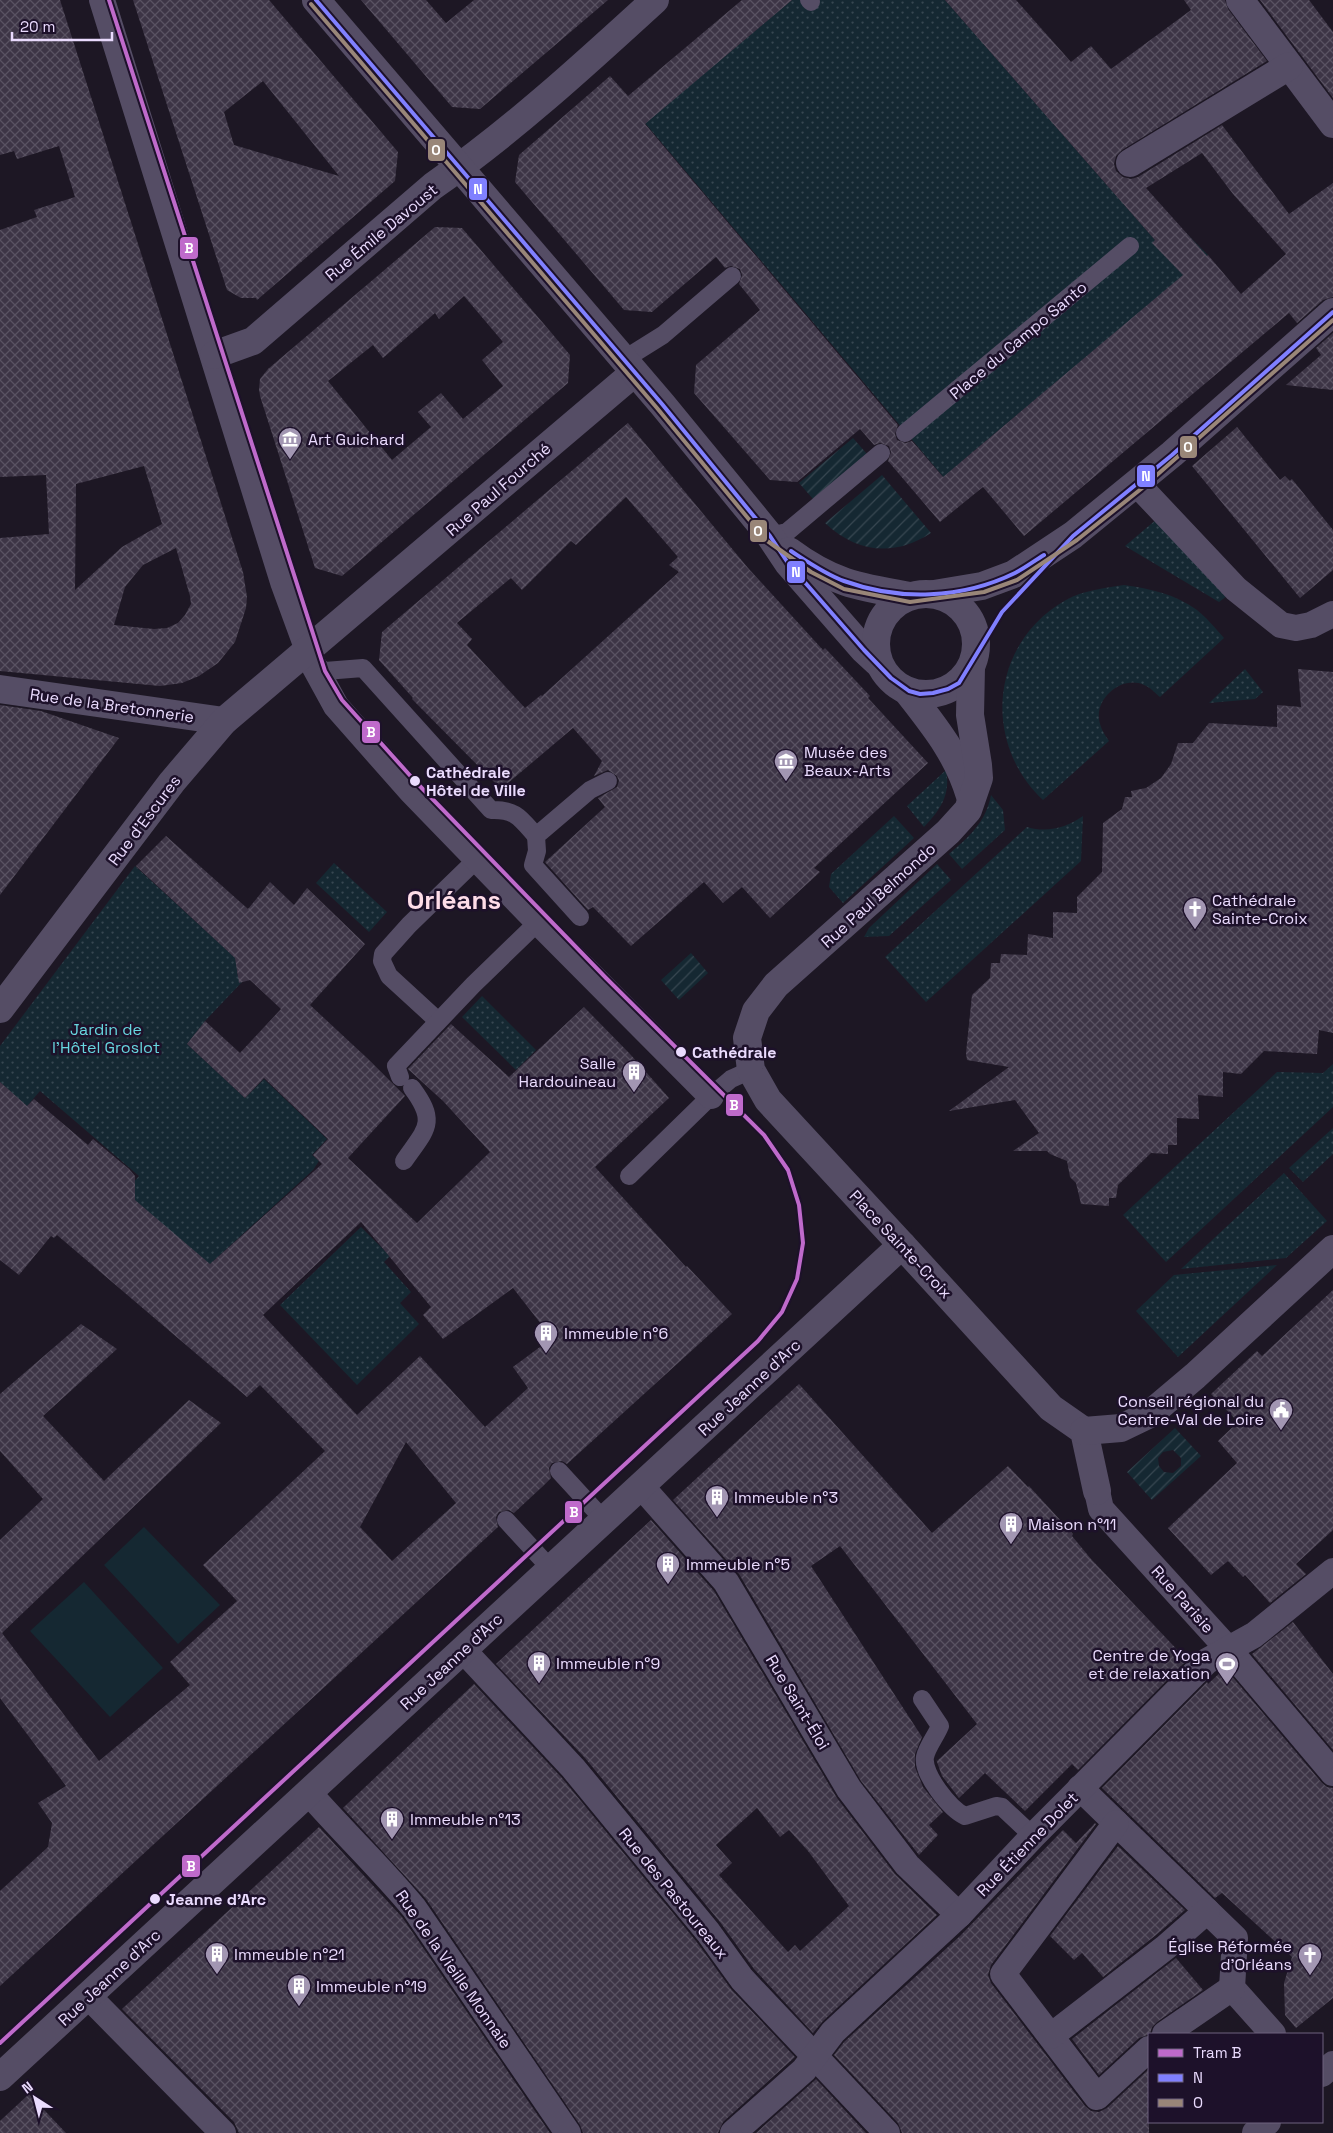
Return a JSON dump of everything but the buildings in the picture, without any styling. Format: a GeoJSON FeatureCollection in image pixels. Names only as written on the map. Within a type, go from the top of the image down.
{"type":"FeatureCollection","features":[{"type":"Feature","properties":{"kind":"street"},"geometry":{"type":"LineString","coordinates":[[102,0],[214,355],[283,582],[310,657],[336,706],[411,791],[711,1096]]}},
{"type":"Feature","properties":{"kind":"street"},"geometry":{"type":"LineString","coordinates":[[316,0],[628,366],[770,536],[788,563],[895,684],[907,691],[922,694],[936,693],[951,688],[962,679],[971,667],[976,654],[976,638],[972,622],[963,609],[950,599],[864,588],[829,576],[770,536]]}},
{"type":"Feature","properties":{"kind":"street","name":"Rue Émile Davoust"},"geometry":{"type":"LineString","coordinates":[[214,355],[253,341],[434,186],[460,168],[591,59],[654,0]]}},
{"type":"Feature","properties":{"kind":"street"},"geometry":{"type":"LineString","coordinates":[[1240,0],[1333,124]]}},
{"type":"Feature","properties":{"kind":"street"},"geometry":{"type":"LineString","coordinates":[[1130,163],[1289,66]]}},
{"type":"Feature","properties":{"kind":"street"},"geometry":{"type":"LineString","coordinates":[[877,662],[876,645],[878,629],[885,615],[896,604],[922,595],[982,586],[1014,574],[1074,535],[1137,484],[1333,312]]}},
{"type":"Feature","properties":{"kind":"street","name":"Rue Paul Fourché"},"geometry":{"type":"LineString","coordinates":[[310,657],[362,605],[628,366]]}},
{"type":"Feature","properties":{"kind":"street"},"geometry":{"type":"LineString","coordinates":[[1137,484],[1236,590],[1281,625],[1296,628],[1311,625],[1333,614]]}},
{"type":"Feature","properties":{"kind":"street","name":"Rue d'Escures"},"geometry":{"type":"LineString","coordinates":[[0,1009],[172,782],[224,721],[310,657]]}},
{"type":"Feature","properties":{"kind":"street","name":"Rue Paul Belmondo"},"geometry":{"type":"LineString","coordinates":[[776,985],[948,832],[968,810],[970,798],[979,778],[970,716],[971,667]]}},
{"type":"Feature","properties":{"kind":"street","name":"Rue de la Bretonnerie"},"geometry":{"type":"LineString","coordinates":[[0,689],[224,721]]}},
{"type":"Feature","properties":{"kind":"street"},"geometry":{"type":"LineString","coordinates":[[907,691],[938,731],[958,761],[970,798]]}},
{"type":"Feature","properties":{"kind":"street","name":"Place Sainte-Croix"},"geometry":{"type":"LineString","coordinates":[[776,985],[756,1011],[747,1038],[751,1070],[768,1100],[1051,1408],[1084,1431]]}},
{"type":"Feature","properties":{"kind":"street","name":"Rue Jeanne d'Arc"},"geometry":{"type":"LineString","coordinates":[[0,2077],[902,1246]]}},
{"type":"Feature","properties":{"kind":"street"},"geometry":{"type":"LineString","coordinates":[[1097,1491],[1084,1431],[1121,1428],[1150,1414],[1195,1376],[1333,1249]]}},
{"type":"Feature","properties":{"kind":"street","name":"Rue Saint-Éloi"},"geometry":{"type":"LineString","coordinates":[[641,1486],[726,1582],[849,1789],[907,1865],[959,1915]]}},
{"type":"Feature","properties":{"kind":"street","name":"Rue Parisie"},"geometry":{"type":"LineString","coordinates":[[1097,1491],[1101,1509],[1229,1650],[1333,1773]]}},
{"type":"Feature","properties":{"kind":"street","name":"Rue Étienne Dolet"},"geometry":{"type":"LineString","coordinates":[[733,2133],[804,2070],[833,2032],[959,1915],[1033,1836],[1207,1660],[1229,1650],[1254,1635],[1333,1571]]}},
{"type":"Feature","properties":{"kind":"street","name":"Rue des Pastoureaux"},"geometry":{"type":"LineString","coordinates":[[464,1650],[573,1768],[708,1932],[739,1964],[814,2058],[887,2133]]}},
{"type":"Feature","properties":{"kind":"street"},"geometry":{"type":"LineString","coordinates":[[1080,1788],[1236,1938],[1232,1988],[1272,2033]]}},
{"type":"Feature","properties":{"kind":"street","name":"Rue de la Vieille Monnaie"},"geometry":{"type":"LineString","coordinates":[[309,1793],[389,1878],[414,1908],[568,2133]]}},
{"type":"Feature","properties":{"kind":"street"},"geometry":{"type":"LineString","coordinates":[[1116,1823],[1003,1974],[1096,2097],[1148,2050]]}},
{"type":"Feature","properties":{"kind":"street"},"geometry":{"type":"LineString","coordinates":[[1051,2036],[1158,1953],[1207,1911]]}},
{"type":"Feature","properties":{"kind":"street"},"geometry":{"type":"LineString","coordinates":[[1166,2033],[1232,1988]]}},
{"type":"Feature","properties":{"kind":"street"},"geometry":{"type":"LineString","coordinates":[[88,1996],[223,2133]]}},
{"type":"Feature","properties":{"kind":"street"},"geometry":{"type":"LineString","coordinates":[[1323,2073],[1333,2064]]}},
{"type":"Feature","properties":{"kind":"street"},"geometry":{"type":"LineString","coordinates":[[1255,2133],[1267,2123]]}},
{"type":"Feature","properties":{"kind":"lane","name":"Place du Campo Santo"},"geometry":{"type":"LineString","coordinates":[[905,433],[1130,246]]}},
{"type":"Feature","properties":{"kind":"lane"},"geometry":{"type":"LineString","coordinates":[[628,366],[732,276]]}},
{"type":"Feature","properties":{"kind":"lane"},"geometry":{"type":"LineString","coordinates":[[770,536],[787,532],[881,453]]}},
{"type":"Feature","properties":{"kind":"lane"},"geometry":{"type":"LineString","coordinates":[[310,657],[325,671],[362,668],[491,810],[505,810],[518,815],[536,836],[537,851],[533,865],[580,917]]}},
{"type":"Feature","properties":{"kind":"lane"},"geometry":{"type":"LineString","coordinates":[[536,836],[590,790],[608,781]]}},
{"type":"Feature","properties":{"kind":"lane"},"geometry":{"type":"LineString","coordinates":[[438,1021],[389,976],[382,962],[383,954],[409,925],[477,859]]}},
{"type":"Feature","properties":{"kind":"lane"},"geometry":{"type":"LineString","coordinates":[[404,1161],[423,1134],[427,1121],[427,1112],[424,1104],[406,1083],[396,1066],[438,1021],[538,922]]}},
{"type":"Feature","properties":{"kind":"lane"},"geometry":{"type":"LineString","coordinates":[[629,1176],[711,1096],[731,1079],[751,1070]]}},
{"type":"Feature","properties":{"kind":"lane"},"geometry":{"type":"LineString","coordinates":[[559,1471],[604,1520]]}},
{"type":"Feature","properties":{"kind":"lane"},"geometry":{"type":"LineString","coordinates":[[506,1520],[552,1569]]}},
{"type":"Feature","properties":{"kind":"lane"},"geometry":{"type":"LineString","coordinates":[[922,1699],[940,1726],[925,1756],[925,1764],[938,1792],[958,1813],[965,1816],[996,1806],[1002,1807],[1033,1836]]}},
{"type":"Feature","properties":{"kind":"green space"},"geometry":{"type":"Polygon","coordinates":[[[792,0],[945,0],[1155,240],[1179,226],[1208,255],[962,461],[951,486],[645,123],[792,0]]]}},
{"type":"Feature","properties":{"kind":"green space"},"geometry":{"type":"Polygon","coordinates":[[[853,438],[867,454],[813,499],[799,483],[853,438]]]}},
{"type":"Feature","properties":{"kind":"green space"},"geometry":{"type":"Polygon","coordinates":[[[882,475],[931,533],[903,546],[876,548],[850,541],[825,523],[882,475]]]}},
{"type":"Feature","properties":{"kind":"green space"},"geometry":{"type":"Polygon","coordinates":[[[1157,519],[1227,596],[1219,602],[1125,546],[1157,519]]]}},
{"type":"Feature","properties":{"kind":"green space"},"geometry":{"type":"Polygon","coordinates":[[[1124,585],[1153,590],[1189,604],[1201,613],[1224,638],[1160,697],[1148,687],[1136,683],[1128,683],[1112,690],[1106,696],[1099,711],[1100,725],[1109,741],[1043,800],[1023,776],[1010,750],[1003,722],[1003,694],[1009,666],[1022,641],[1041,618],[1066,600],[1102,588],[1124,585]]]}},
{"type":"Feature","properties":{"kind":"green space"},"geometry":{"type":"Polygon","coordinates":[[[1245,669],[1263,692],[1255,699],[1209,703],[1245,669]]]}},
{"type":"Feature","properties":{"kind":"green space"},"geometry":{"type":"Polygon","coordinates":[[[946,770],[947,787],[943,802],[924,827],[907,806],[946,770]]]}},
{"type":"Feature","properties":{"kind":"green space"},"geometry":{"type":"Polygon","coordinates":[[[991,795],[1003,810],[1005,830],[962,869],[949,854],[970,835],[981,821],[989,805],[991,795]]]}},
{"type":"Feature","properties":{"kind":"green space"},"geometry":{"type":"Polygon","coordinates":[[[894,816],[914,838],[843,903],[829,887],[831,874],[894,816]]]}},
{"type":"Feature","properties":{"kind":"green space"},"geometry":{"type":"Polygon","coordinates":[[[1083,816],[1081,861],[926,1002],[885,957],[1027,827],[1042,830],[1056,828],[1070,824],[1083,816]]]}},
{"type":"Feature","properties":{"kind":"green space"},"geometry":{"type":"Polygon","coordinates":[[[334,863],[387,912],[369,932],[316,883],[334,863]]]}},
{"type":"Feature","properties":{"kind":"green space"},"geometry":{"type":"Polygon","coordinates":[[[937,864],[951,880],[889,936],[864,937],[869,928],[937,864]]]}},
{"type":"Feature","properties":{"kind":"green space","name":"Jardin de l'Hôtel Groslot"},"geometry":{"type":"Polygon","coordinates":[[[135,866],[242,964],[237,971],[238,977],[242,982],[205,1021],[187,1044],[245,1098],[264,1079],[327,1139],[312,1155],[319,1161],[313,1170],[209,1265],[125,1192],[139,1176],[40,1091],[27,1106],[0,1082],[0,1046],[135,866]]]}},
{"type":"Feature","properties":{"kind":"green space"},"geometry":{"type":"Polygon","coordinates":[[[691,953],[708,973],[679,1000],[661,980],[691,953]]]}},
{"type":"Feature","properties":{"kind":"green space"},"geometry":{"type":"Polygon","coordinates":[[[482,996],[536,1050],[516,1070],[462,1017],[482,996]]]}},
{"type":"Feature","properties":{"kind":"green space"},"geometry":{"type":"Polygon","coordinates":[[[1333,1064],[1333,1107],[1166,1262],[1123,1215],[1277,1072],[1323,1073],[1333,1064]]]}},
{"type":"Feature","properties":{"kind":"green space"},"geometry":{"type":"Polygon","coordinates":[[[1333,1128],[1333,1154],[1303,1182],[1289,1168],[1333,1128]]]}},
{"type":"Feature","properties":{"kind":"green space"},"geometry":{"type":"Polygon","coordinates":[[[1284,1173],[1327,1221],[1286,1258],[1181,1269],[1284,1173]]]}},
{"type":"Feature","properties":{"kind":"green space"},"geometry":{"type":"Polygon","coordinates":[[[361,1227],[390,1256],[384,1262],[411,1292],[400,1303],[419,1324],[357,1385],[280,1305],[361,1227]]]}},
{"type":"Feature","properties":{"kind":"green space"},"geometry":{"type":"Polygon","coordinates":[[[1277,1265],[1178,1357],[1136,1311],[1174,1275],[1277,1265]]]}},
{"type":"Feature","properties":{"kind":"green space"},"geometry":{"type":"Polygon","coordinates":[[[1175,1428],[1201,1456],[1152,1500],[1127,1472],[1175,1428]],[[1173,1450],[1163,1452],[1158,1458],[1159,1466],[1164,1472],[1173,1473],[1181,1466],[1181,1458],[1173,1450]]]}},
{"type":"Feature","properties":{"kind":"green space"},"geometry":{"type":"Polygon","coordinates":[[[144,1527],[220,1605],[178,1644],[104,1565],[144,1527]]]}},
{"type":"Feature","properties":{"kind":"green space"},"geometry":{"type":"Polygon","coordinates":[[[84,1582],[163,1668],[110,1717],[30,1631],[84,1582]]]}},
{"type":"Feature","properties":{"kind":"tram line","name":"B"},"geometry":{"type":"LineString","coordinates":[[0,2043],[758,1341],[782,1312],[797,1279],[803,1243],[799,1205],[788,1170],[764,1135],[606,978],[415,781],[342,700],[325,671],[109,0]]}},
{"type":"Feature","properties":{"kind":"transit line","name":"N"},"geometry":{"type":"LineString","coordinates":[[316,0],[662,404],[770,536],[788,563],[864,650],[891,678],[909,691],[920,694],[933,693],[948,689],[959,683],[1002,612],[1073,536],[1172,455],[1333,312]]}},
{"type":"Feature","properties":{"kind":"transit line","name":"O"},"geometry":{"type":"LineString","coordinates":[[311,4],[657,408],[766,540],[811,572],[844,589],[910,602],[984,592],[1017,580],[1077,540],[1141,489],[1333,320]]}},
{"type":"Feature","properties":{"kind":"transit line","name":"N"},"geometry":{"type":"LineString","coordinates":[[791,551],[823,571],[844,581],[886,592],[908,594],[952,592],[995,582],[1015,573],[1044,555]]}},
{"type":"Feature","properties":{"kind":"place","name":"Art Guichard"},"geometry":{"type":"Point","coordinates":[290,460]}},
{"type":"Feature","properties":{"kind":"place","name":"Cathédrale Hôtel de Ville"},"geometry":{"type":"Point","coordinates":[415,781]}},
{"type":"Feature","properties":{"kind":"place","name":"Musée des Beaux-Arts"},"geometry":{"type":"Point","coordinates":[786,782]}},
{"type":"Feature","properties":{"kind":"place","name":"Cathédrale Sainte-Croix"},"geometry":{"type":"Point","coordinates":[1195,930]}},
{"type":"Feature","properties":{"kind":"place","name":"Cathédrale"},"geometry":{"type":"Point","coordinates":[681,1052]}},
{"type":"Feature","properties":{"kind":"place","name":"Salle Hardouineau"},"geometry":{"type":"Point","coordinates":[634,1093]}},
{"type":"Feature","properties":{"kind":"place","name":"Immeuble n°6"},"geometry":{"type":"Point","coordinates":[546,1354]}},
{"type":"Feature","properties":{"kind":"place","name":"Conseil régional du Centre-Val de Loire"},"geometry":{"type":"Point","coordinates":[1281,1431]}},
{"type":"Feature","properties":{"kind":"place","name":"Immeuble n°3"},"geometry":{"type":"Point","coordinates":[717,1518]}},
{"type":"Feature","properties":{"kind":"place","name":"Maison n°11"},"geometry":{"type":"Point","coordinates":[1011,1545]}},
{"type":"Feature","properties":{"kind":"place","name":"Immeuble n°5"},"geometry":{"type":"Point","coordinates":[668,1585]}},
{"type":"Feature","properties":{"kind":"place","name":"Immeuble n°9"},"geometry":{"type":"Point","coordinates":[539,1684]}},
{"type":"Feature","properties":{"kind":"place","name":"Centre de Yoga et de relaxation"},"geometry":{"type":"Point","coordinates":[1227,1685]}},
{"type":"Feature","properties":{"kind":"place","name":"Immeuble n°13"},"geometry":{"type":"Point","coordinates":[392,1840]}},
{"type":"Feature","properties":{"kind":"place","name":"Jeanne d'Arc"},"geometry":{"type":"Point","coordinates":[155,1899]}},
{"type":"Feature","properties":{"kind":"place","name":"Immeuble n°21"},"geometry":{"type":"Point","coordinates":[217,1975]}},
{"type":"Feature","properties":{"kind":"place","name":"Église Réformée d'Orléans"},"geometry":{"type":"Point","coordinates":[1310,1976]}},
{"type":"Feature","properties":{"kind":"place","name":"Immeuble n°19"},"geometry":{"type":"Point","coordinates":[299,2007]}},
{"type":"Feature","properties":{"kind":"district","name":"Orléans"},"geometry":{"type":"Point","coordinates":[454,900]}}]}
